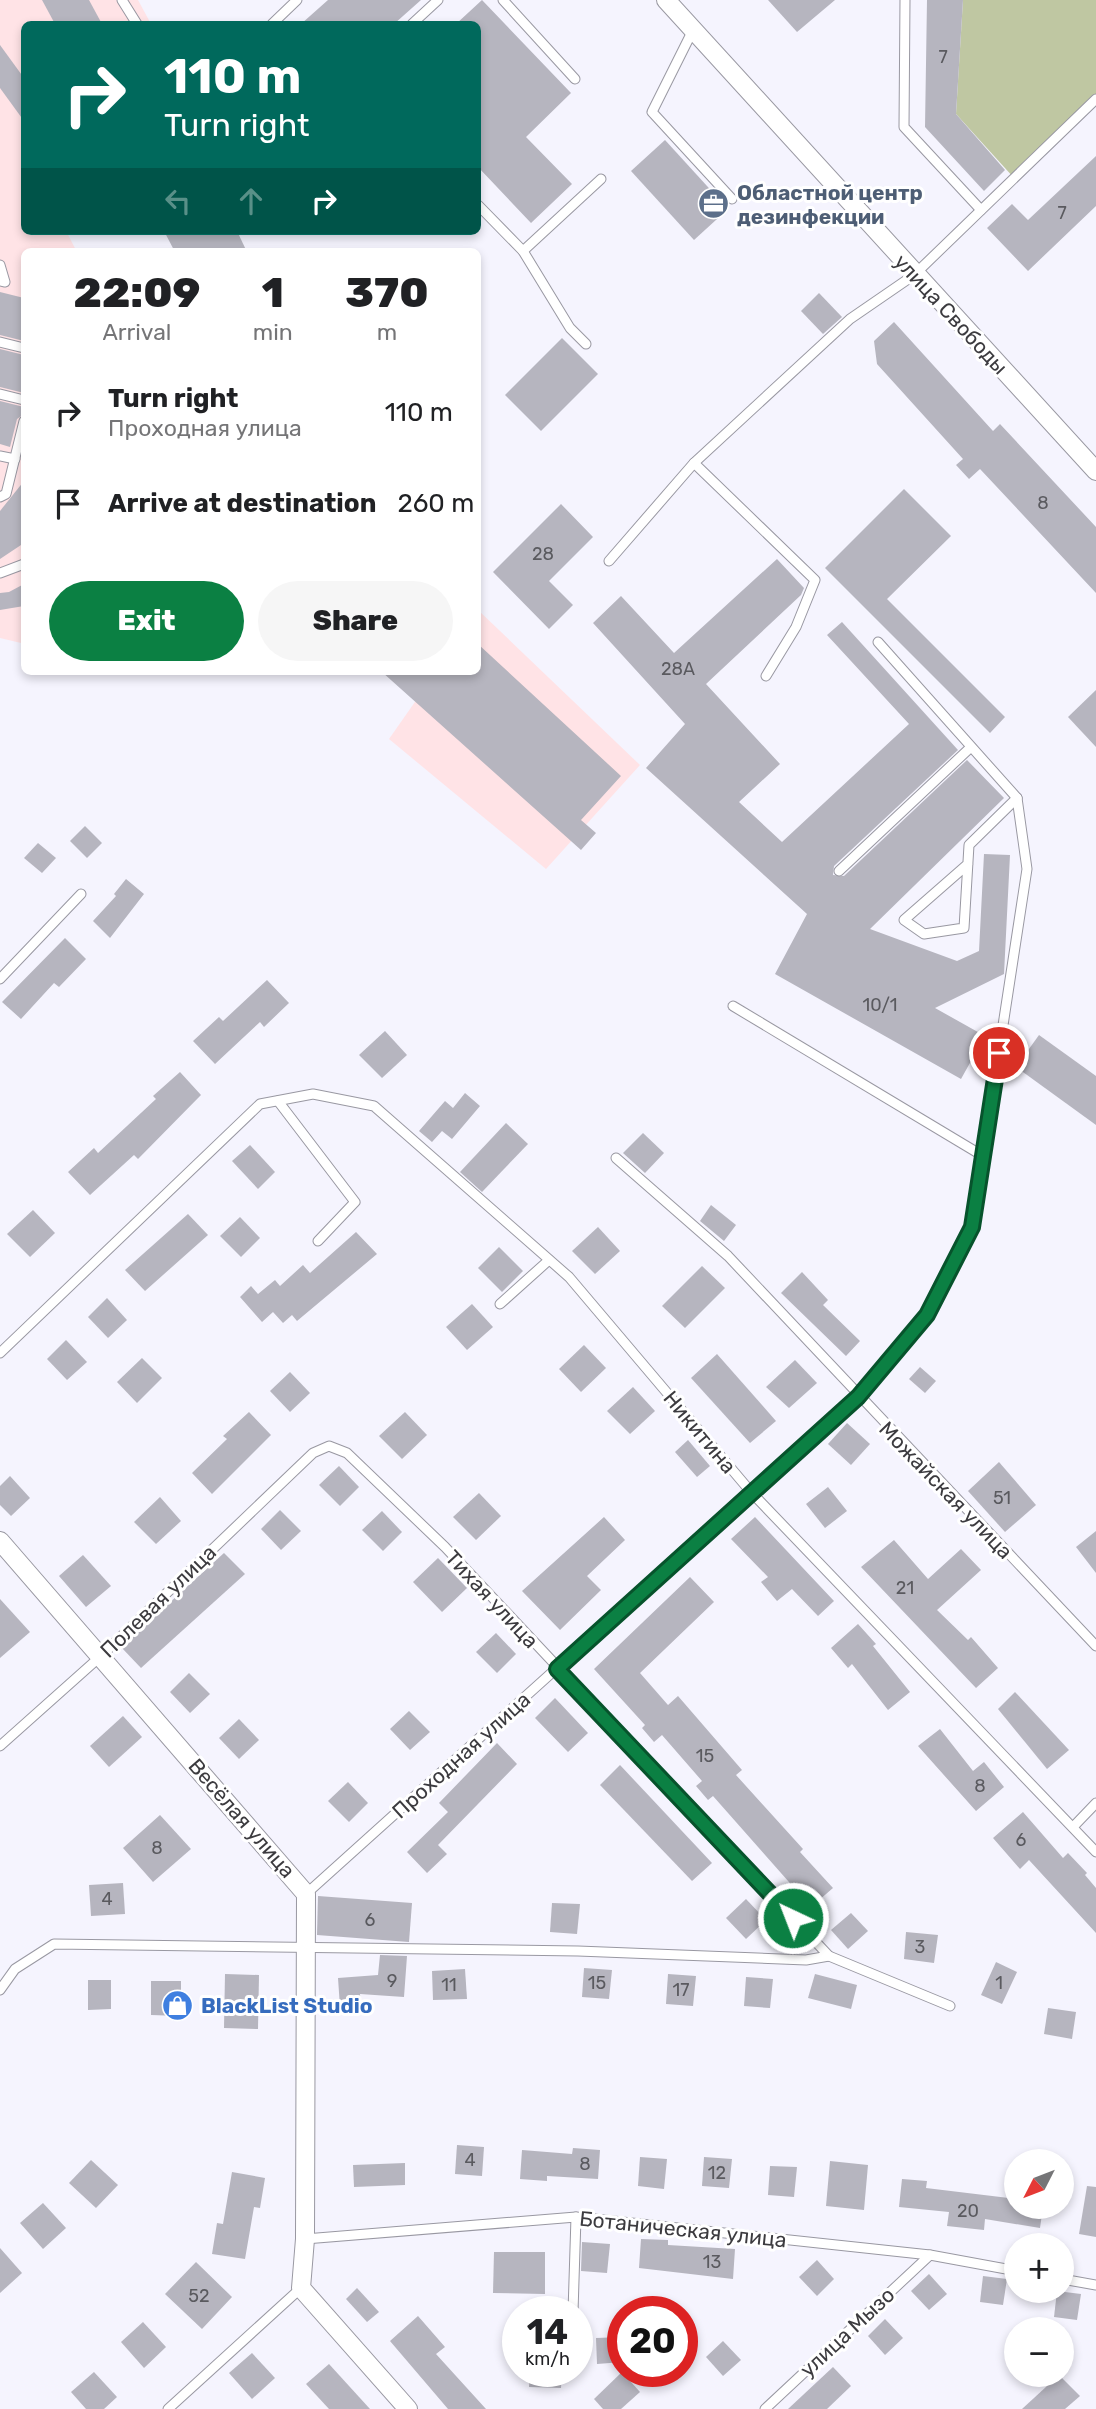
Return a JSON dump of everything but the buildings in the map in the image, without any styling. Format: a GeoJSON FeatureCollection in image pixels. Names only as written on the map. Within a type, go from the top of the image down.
{"type":"FeatureCollection","features":[{"type":"Feature","properties":{"kind":"street","name":"улица Свободы"},"geometry":{"type":"LineString","coordinates":[[666,0],[914,275],[1096,471]]}},
{"type":"Feature","properties":{"kind":"street","name":"Весёлая улица"},"geometry":{"type":"LineString","coordinates":[[0,1541],[306,1894],[305,2239],[301,2288]]}},
{"type":"Feature","properties":{"kind":"street"},"geometry":{"type":"LineString","coordinates":[[301,2288],[408,2409]]}},
{"type":"Feature","properties":{"kind":"lane"},"geometry":{"type":"LineString","coordinates":[[122,0],[134,21]]}},
{"type":"Feature","properties":{"kind":"lane"},"geometry":{"type":"LineString","coordinates":[[275,21],[297,0]]}},
{"type":"Feature","properties":{"kind":"lane"},"geometry":{"type":"LineString","coordinates":[[415,21],[438,0]]}},
{"type":"Feature","properties":{"kind":"lane"},"geometry":{"type":"LineString","coordinates":[[503,0],[576,79]]}},
{"type":"Feature","properties":{"kind":"lane"},"geometry":{"type":"LineString","coordinates":[[905,0],[904,127],[981,210]]}},
{"type":"Feature","properties":{"kind":"lane"},"geometry":{"type":"LineString","coordinates":[[693,30],[652,112],[732,200]]}},
{"type":"Feature","properties":{"kind":"lane"},"geometry":{"type":"LineString","coordinates":[[609,561],[694,463],[850,319],[914,275],[1096,99]]}},
{"type":"Feature","properties":{"kind":"lane"},"geometry":{"type":"LineString","coordinates":[[523,251],[601,179]]}},
{"type":"Feature","properties":{"kind":"lane"},"geometry":{"type":"LineString","coordinates":[[481,208],[523,251],[570,328],[586,344]]}},
{"type":"Feature","properties":{"kind":"lane"},"geometry":{"type":"LineString","coordinates":[[0,265],[5,282],[0,281]]}},
{"type":"Feature","properties":{"kind":"lane"},"geometry":{"type":"LineString","coordinates":[[0,342],[21,347]]}},
{"type":"Feature","properties":{"kind":"lane"},"geometry":{"type":"LineString","coordinates":[[0,394],[21,399]]}},
{"type":"Feature","properties":{"kind":"lane"},"geometry":{"type":"LineString","coordinates":[[0,497],[6,494],[21,434]]}},
{"type":"Feature","properties":{"kind":"lane"},"geometry":{"type":"LineString","coordinates":[[0,456],[15,459]]}},
{"type":"Feature","properties":{"kind":"lane"},"geometry":{"type":"LineString","coordinates":[[694,463],[815,580],[796,627],[766,676]]}},
{"type":"Feature","properties":{"kind":"lane"},"geometry":{"type":"LineString","coordinates":[[0,573],[21,565]]}},
{"type":"Feature","properties":{"kind":"lane"},"geometry":{"type":"LineString","coordinates":[[878,642],[1017,798],[969,845],[968,864],[964,928],[924,934],[904,920],[968,864]]}},
{"type":"Feature","properties":{"kind":"lane"},"geometry":{"type":"LineString","coordinates":[[839,871],[971,747]]}},
{"type":"Feature","properties":{"kind":"lane","name":"Проходная улица"},"geometry":{"type":"LineString","coordinates":[[306,1894],[858,1397],[927,1315],[972,1227],[1027,869],[1017,798]]}},
{"type":"Feature","properties":{"kind":"lane"},"geometry":{"type":"LineString","coordinates":[[0,979],[81,894]]}},
{"type":"Feature","properties":{"kind":"lane"},"geometry":{"type":"LineString","coordinates":[[733,1006],[983,1156]]}},
{"type":"Feature","properties":{"kind":"lane","name":"Никитина"},"geometry":{"type":"LineString","coordinates":[[0,1353],[260,1104],[313,1094],[374,1106],[569,1278],[751,1492],[1096,1852]]}},
{"type":"Feature","properties":{"kind":"lane"},"geometry":{"type":"LineString","coordinates":[[278,1101],[355,1202],[318,1241]]}},
{"type":"Feature","properties":{"kind":"lane","name":"Можайская улица"},"geometry":{"type":"LineString","coordinates":[[616,1158],[728,1256],[858,1397],[1096,1646]]}},
{"type":"Feature","properties":{"kind":"lane"},"geometry":{"type":"LineString","coordinates":[[500,1304],[549,1260]]}},
{"type":"Feature","properties":{"kind":"lane","name":"Тихая улица"},"geometry":{"type":"LineString","coordinates":[[313,1452],[329,1446],[347,1453],[444,1547],[829,1956],[950,2006]]}},
{"type":"Feature","properties":{"kind":"lane","name":"Полевая улица"},"geometry":{"type":"LineString","coordinates":[[0,1746],[102,1656],[313,1452]]}},
{"type":"Feature","properties":{"kind":"lane"},"geometry":{"type":"LineString","coordinates":[[1073,1827],[1096,1804]]}},
{"type":"Feature","properties":{"kind":"lane"},"geometry":{"type":"LineString","coordinates":[[0,1990],[15,1969],[54,1944],[578,1951],[806,1960],[829,1956]]}},
{"type":"Feature","properties":{"kind":"lane"},"geometry":{"type":"LineString","coordinates":[[574,2296],[576,2217]]}},
{"type":"Feature","properties":{"kind":"lane","name":"Ботаническая улица"},"geometry":{"type":"LineString","coordinates":[[305,2239],[576,2217],[930,2255],[1004,2269]]}},
{"type":"Feature","properties":{"kind":"lane","name":"улица Мызо"},"geometry":{"type":"LineString","coordinates":[[765,2409],[930,2255]]}},
{"type":"Feature","properties":{"kind":"lane"},"geometry":{"type":"LineString","coordinates":[[1074,2281],[1096,2285]]}},
{"type":"Feature","properties":{"kind":"lane"},"geometry":{"type":"LineString","coordinates":[[168,2409],[301,2288]]}},
{"type":"Feature","properties":{"kind":"shaded area"},"geometry":{"type":"Polygon","coordinates":[[[0,0],[138,0],[149,21],[21,21],[21,235],[68,235],[75,248],[21,248],[21,643],[0,638],[0,0]]]}},
{"type":"Feature","properties":{"kind":"shaded area"},"geometry":{"type":"Polygon","coordinates":[[[481,613],[640,765],[546,869],[389,739],[417,699],[471,675],[481,675],[481,613]]]}},
{"type":"Feature","properties":{"kind":"green space"},"geometry":{"type":"Polygon","coordinates":[[[963,0],[1096,0],[1096,99],[1014,178],[956,114],[963,0]]]}},
{"type":"Feature","properties":{"kind":"place","name":"Областной центр дезинфекции"},"geometry":{"type":"Point","coordinates":[714,204]}},
{"type":"Feature","properties":{"kind":"place","name":"BlackList Studio"},"geometry":{"type":"Point","coordinates":[178,2005]}},
{"type":"Feature","properties":{"kind":"route"},"geometry":{"type":"LineString","coordinates":[[793,1918],[557,1669],[858,1397],[927,1315],[972,1227],[999,1053]]}}]}
